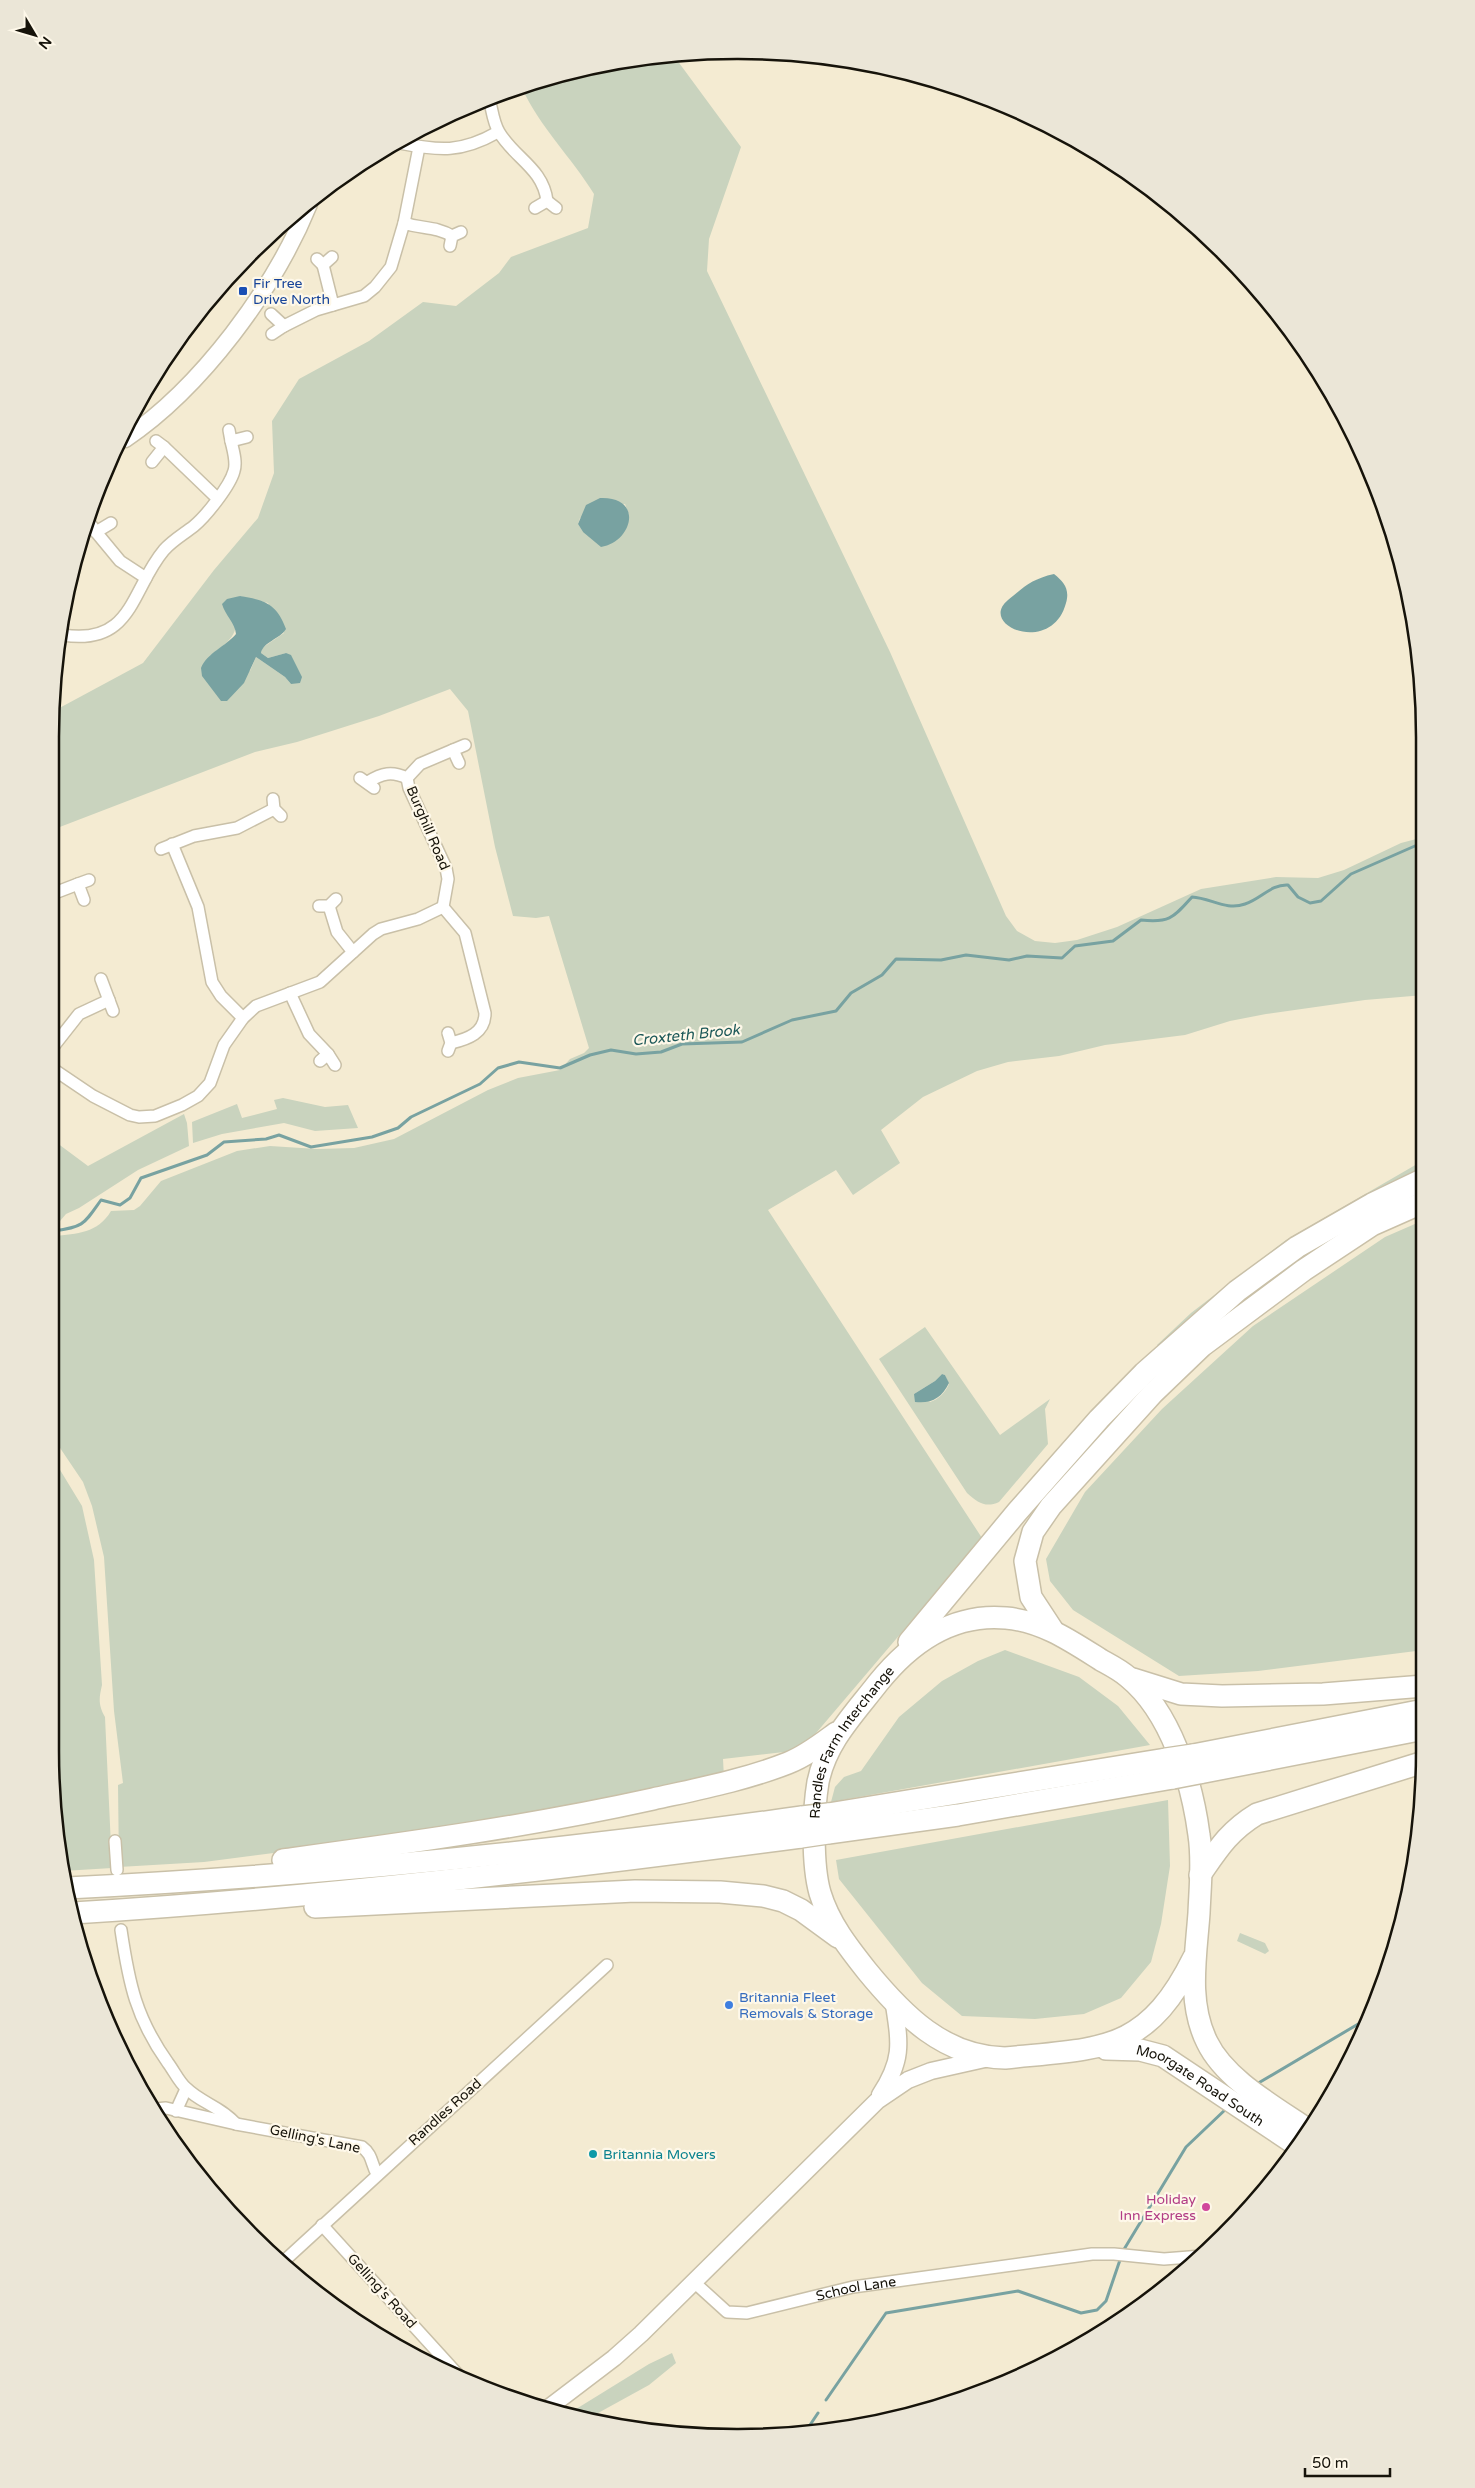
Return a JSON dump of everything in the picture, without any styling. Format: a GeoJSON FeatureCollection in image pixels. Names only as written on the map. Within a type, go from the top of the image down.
{"type":"FeatureCollection","features":[{"type":"Feature","properties":{"kind":"highway"},"geometry":{"type":"LineString","coordinates":[[894,1662],[1023,1505],[1098,1419],[1144,1373],[1237,1291],[1297,1247],[1372,1204],[1416,1183]]}},
{"type":"Feature","properties":{"kind":"highway"},"geometry":{"type":"LineString","coordinates":[[1052,1629],[1031,1597],[1025,1562],[1033,1532],[1051,1506],[1147,1399],[1202,1346],[1252,1307],[1349,1240],[1372,1225],[1416,1206]]}},
{"type":"Feature","properties":{"kind":"highway","name":"Randles Farm Interchange"},"geometry":{"type":"LineString","coordinates":[[1006,1618],[1036,1623],[1052,1629],[1128,1677],[1149,1698],[1176,1745],[1198,1828],[1200,1875],[1194,1957],[1181,1984],[1146,2024],[1119,2040],[1094,2049],[989,2058],[961,2051],[938,2040],[894,2005],[844,1942],[823,1902],[817,1880],[815,1858],[818,1784],[825,1758],[840,1729],[894,1662],[926,1637],[960,1622],[1006,1618]]}},
{"type":"Feature","properties":{"kind":"highway"},"geometry":{"type":"LineString","coordinates":[[1128,1677],[1181,1694],[1222,1696],[1323,1694],[1416,1687]]}},
{"type":"Feature","properties":{"kind":"highway"},"geometry":{"type":"LineString","coordinates":[[1196,1764],[1416,1712]]}},
{"type":"Feature","properties":{"kind":"highway"},"geometry":{"type":"LineString","coordinates":[[152,1884],[270,1862],[442,1838],[611,1808],[718,1784],[788,1763],[810,1752],[840,1729]]}},
{"type":"Feature","properties":{"kind":"highway"},"geometry":{"type":"LineString","coordinates":[[79,1913],[189,1906],[434,1882],[801,1827],[958,1815],[1196,1764],[1416,1730]]}},
{"type":"Feature","properties":{"kind":"highway"},"geometry":{"type":"LineString","coordinates":[[1200,1875],[1222,1842],[1239,1825],[1257,1814],[1416,1765]]}},
{"type":"Feature","properties":{"kind":"highway"},"geometry":{"type":"LineString","coordinates":[[73,1888],[152,1884],[432,1862],[711,1830],[801,1827]]}},
{"type":"Feature","properties":{"kind":"highway"},"geometry":{"type":"LineString","coordinates":[[189,1906],[268,1909],[635,1891],[720,1892],[763,1896],[783,1901],[801,1910],[844,1942]]}},
{"type":"Feature","properties":{"kind":"highway","name":"Moorgate Road South"},"geometry":{"type":"LineString","coordinates":[[1194,1957],[1196,1999],[1200,2025],[1207,2044],[1242,2095],[1293,2141]]}},
{"type":"Feature","properties":{"kind":"highway","name":"Moorgate Road South"},"geometry":{"type":"LineString","coordinates":[[1094,2049],[1124,2048],[1152,2052],[1242,2095],[1303,2127]]}},
{"type":"Feature","properties":{"kind":"main road"},"geometry":{"type":"LineString","coordinates":[[130,435],[170,405],[210,362],[264,286],[290,245],[297,222]]}},
{"type":"Feature","properties":{"kind":"main road"},"geometry":{"type":"LineString","coordinates":[[554,2404],[614,2358],[695,2283],[877,2101],[893,2076],[898,2060],[899,2039],[894,2005]]}},
{"type":"Feature","properties":{"kind":"main road"},"geometry":{"type":"LineString","coordinates":[[877,2101],[916,2077],[931,2071],[989,2058]]}},
{"type":"Feature","properties":{"kind":"street"},"geometry":{"type":"LineString","coordinates":[[491,105],[498,132],[540,177],[546,188],[552,204],[535,208]]}},
{"type":"Feature","properties":{"kind":"street"},"geometry":{"type":"LineString","coordinates":[[408,145],[452,149],[468,147],[498,132]]}},
{"type":"Feature","properties":{"kind":"street"},"geometry":{"type":"LineString","coordinates":[[272,334],[284,326],[332,305],[364,296],[384,277],[395,255],[404,223],[419,147]]}},
{"type":"Feature","properties":{"kind":"street"},"geometry":{"type":"LineString","coordinates":[[404,223],[414,227],[432,227],[455,238]]}},
{"type":"Feature","properties":{"kind":"street"},"geometry":{"type":"LineString","coordinates":[[324,260],[332,305]]}},
{"type":"Feature","properties":{"kind":"street"},"geometry":{"type":"LineString","coordinates":[[271,314],[284,326]]}},
{"type":"Feature","properties":{"kind":"street"},"geometry":{"type":"LineString","coordinates":[[67,635],[86,636],[110,628],[130,609],[163,551],[203,517],[235,470],[230,435],[247,437]]}},
{"type":"Feature","properties":{"kind":"street"},"geometry":{"type":"LineString","coordinates":[[152,462],[160,444],[217,498]]}},
{"type":"Feature","properties":{"kind":"street"},"geometry":{"type":"LineString","coordinates":[[96,532],[111,523]]}},
{"type":"Feature","properties":{"kind":"street"},"geometry":{"type":"LineString","coordinates":[[93,527],[120,560],[146,578]]}},
{"type":"Feature","properties":{"kind":"street","name":"Burghill Road"},"geometry":{"type":"LineString","coordinates":[[407,778],[420,764],[465,745]]}},
{"type":"Feature","properties":{"kind":"street"},"geometry":{"type":"LineString","coordinates":[[453,750],[459,763]]}},
{"type":"Feature","properties":{"kind":"street","name":"Burghill Road"},"geometry":{"type":"LineString","coordinates":[[367,783],[384,774],[392,773],[407,778]]}},
{"type":"Feature","properties":{"kind":"street","name":"Burghill Road"},"geometry":{"type":"LineString","coordinates":[[407,778],[409,788],[446,868],[448,879],[443,907]]}},
{"type":"Feature","properties":{"kind":"street"},"geometry":{"type":"LineString","coordinates":[[160,849],[194,836],[238,828],[276,808]]}},
{"type":"Feature","properties":{"kind":"street"},"geometry":{"type":"LineString","coordinates":[[172,844],[198,907],[212,982],[220,996],[243,1018]]}},
{"type":"Feature","properties":{"kind":"street"},"geometry":{"type":"LineString","coordinates":[[59,891],[83,882],[84,900]]}},
{"type":"Feature","properties":{"kind":"street"},"geometry":{"type":"LineString","coordinates":[[328,904],[337,932],[353,952]]}},
{"type":"Feature","properties":{"kind":"street"},"geometry":{"type":"LineString","coordinates":[[59,1073],[93,1096],[119,1110],[139,1117],[156,1116],[188,1102],[204,1090],[210,1083],[224,1045],[243,1018],[265,1001],[320,982],[381,929],[418,920],[443,907],[465,933],[485,1013],[483,1026],[479,1030],[464,1040],[449,1042]]}},
{"type":"Feature","properties":{"kind":"street"},"geometry":{"type":"LineString","coordinates":[[59,1038],[78,1014],[111,1005],[101,978]]}},
{"type":"Feature","properties":{"kind":"street"},"geometry":{"type":"LineString","coordinates":[[290,993],[309,1034],[324,1057],[336,1064]]}},
{"type":"Feature","properties":{"kind":"street"},"geometry":{"type":"LineString","coordinates":[[115,1841],[117,1870]]}},
{"type":"Feature","properties":{"kind":"street"},"geometry":{"type":"LineString","coordinates":[[121,1930],[127,1971],[136,2004],[149,2036],[186,2088],[225,2112],[236,2124]]}},
{"type":"Feature","properties":{"kind":"street","name":"Randles Road"},"geometry":{"type":"LineString","coordinates":[[287,2258],[607,1965]]}},
{"type":"Feature","properties":{"kind":"street"},"geometry":{"type":"LineString","coordinates":[[176,2111],[186,2088]]}},
{"type":"Feature","properties":{"kind":"street","name":"Gelling's Lane"},"geometry":{"type":"LineString","coordinates":[[161,2108],[236,2124],[362,2146],[373,2159],[373,2168],[377,2174]]}},
{"type":"Feature","properties":{"kind":"street","name":"Gelling's Road"},"geometry":{"type":"LineString","coordinates":[[322,2225],[449,2364]]}},
{"type":"Feature","properties":{"kind":"street","name":"School Lane"},"geometry":{"type":"LineString","coordinates":[[695,2283],[727,2312],[747,2313],[854,2287],[1092,2254],[1114,2254],[1164,2259],[1189,2257]]}},
{"type":"Feature","properties":{"kind":"green space"},"geometry":{"type":"Polygon","coordinates":[[[678,62],[741,147],[709,239],[707,271],[890,652],[1006,916],[1017,931],[1035,941],[1055,943],[1077,940],[1117,927],[1201,889],[1276,877],[1318,878],[1344,870],[1401,843],[1416,839],[1416,996],[1365,1000],[1266,1014],[1230,1021],[1185,1035],[1105,1045],[1059,1056],[1008,1062],[977,1071],[923,1097],[881,1130],[900,1163],[853,1195],[836,1170],[768,1210],[982,1538],[811,1739],[793,1751],[723,1759],[724,1778],[367,1841],[204,1862],[119,1867],[118,1785],[123,1783],[114,1711],[104,1557],[92,1506],[83,1482],[59,1446],[59,1235],[79,1233],[93,1228],[100,1224],[111,1211],[134,1210],[140,1206],[161,1181],[237,1151],[270,1146],[317,1149],[354,1148],[394,1139],[488,1090],[518,1078],[560,1070],[570,1059],[584,1053],[589,1048],[549,916],[536,918],[513,916],[495,847],[468,711],[450,689],[379,716],[297,742],[255,752],[59,827],[60,708],[143,663],[214,570],[258,518],[274,473],[272,421],[299,379],[369,341],[423,302],[456,306],[499,273],[511,257],[588,228],[594,194],[546,129],[525,93],[562,82],[605,72],[678,62]],[[625,504],[580,518],[578,524],[583,532],[625,530],[629,515],[625,504]],[[239,596],[235,631],[227,642],[210,656],[250,671],[256,657],[285,677],[291,684],[286,653],[268,658],[261,653],[262,648],[284,633],[268,603],[239,596]]]}},
{"type":"Feature","properties":{"kind":"green space"},"geometry":{"type":"Polygon","coordinates":[[[283,1098],[325,1107],[348,1105],[358,1128],[315,1131],[284,1123],[222,1134],[193,1143],[192,1122],[237,1104],[242,1118],[277,1109],[274,1100],[283,1098]]]}},
{"type":"Feature","properties":{"kind":"green space"},"geometry":{"type":"Polygon","coordinates":[[[184,1114],[187,1123],[189,1146],[138,1170],[79,1208],[66,1214],[59,1222],[59,1144],[88,1166],[184,1114]]]}},
{"type":"Feature","properties":{"kind":"green space"},"geometry":{"type":"Polygon","coordinates":[[[1416,1165],[1416,1177],[1159,1348],[1157,1345],[1191,1313],[1286,1240],[1416,1165]]]}},
{"type":"Feature","properties":{"kind":"green space"},"geometry":{"type":"Polygon","coordinates":[[[1416,1223],[1416,1651],[1258,1671],[1179,1676],[1073,1610],[1050,1581],[1046,1559],[1085,1492],[1162,1409],[1253,1326],[1385,1237],[1416,1223]]]}},
{"type":"Feature","properties":{"kind":"green space"},"geometry":{"type":"Polygon","coordinates":[[[925,1327],[1000,1435],[1050,1399],[1045,1409],[1048,1444],[999,1502],[990,1505],[979,1502],[967,1493],[879,1359],[925,1327]],[[942,1374],[935,1381],[914,1394],[930,1402],[936,1399],[944,1393],[949,1384],[945,1375],[942,1374]]]}},
{"type":"Feature","properties":{"kind":"green space"},"geometry":{"type":"Polygon","coordinates":[[[59,1468],[82,1506],[94,1560],[102,1685],[100,1701],[105,1717],[112,1868],[70,1871],[65,1839],[60,1795],[59,1750],[59,1468]]]}},
{"type":"Feature","properties":{"kind":"green space"},"geometry":{"type":"Polygon","coordinates":[[[1005,1650],[1079,1677],[1118,1706],[1150,1745],[831,1802],[835,1787],[844,1777],[861,1771],[899,1717],[942,1681],[978,1661],[1005,1650]]]}},
{"type":"Feature","properties":{"kind":"green space"},"geometry":{"type":"Polygon","coordinates":[[[1168,1800],[1170,1866],[1161,1924],[1151,1962],[1121,1998],[1084,2014],[1035,2019],[962,2016],[922,1983],[839,1879],[836,1860],[1168,1800]]]}},
{"type":"Feature","properties":{"kind":"green space"},"geometry":{"type":"Polygon","coordinates":[[[1240,1933],[1265,1943],[1269,1951],[1265,1954],[1237,1941],[1240,1933]]]}},
{"type":"Feature","properties":{"kind":"green space"},"geometry":{"type":"Polygon","coordinates":[[[672,2353],[676,2363],[649,2385],[596,2414],[576,2409],[649,2364],[672,2353]]]}},
{"type":"Feature","properties":{"kind":"water"},"geometry":{"type":"Polygon","coordinates":[[[600,498],[614,499],[623,504],[628,511],[629,520],[621,537],[601,547],[583,532],[578,524],[586,505],[600,498]]]}},
{"type":"Feature","properties":{"kind":"water"},"geometry":{"type":"Polygon","coordinates":[[[1054,574],[1061,580],[1067,590],[1067,598],[1058,619],[1047,629],[1033,632],[1020,631],[1009,626],[1002,619],[1001,610],[1008,600],[1029,584],[1054,574]]]}},
{"type":"Feature","properties":{"kind":"water"},"geometry":{"type":"Polygon","coordinates":[[[240,596],[263,602],[279,614],[286,629],[268,643],[261,653],[268,658],[286,653],[291,655],[302,677],[300,683],[291,684],[285,677],[256,657],[244,683],[227,701],[221,701],[202,676],[201,668],[212,654],[236,634],[234,626],[222,604],[227,599],[240,596]]]}},
{"type":"Feature","properties":{"kind":"water"},"geometry":{"type":"Polygon","coordinates":[[[942,1374],[945,1375],[949,1383],[943,1393],[931,1401],[915,1402],[914,1394],[935,1381],[942,1374]]]}},
{"type":"Feature","properties":{"kind":"waterway","name":"Croxteth Brook"},"geometry":{"type":"LineString","coordinates":[[59,1230],[78,1226],[87,1219],[101,1200],[120,1205],[130,1198],[141,1178],[207,1155],[224,1142],[266,1139],[279,1135],[311,1147],[372,1137],[398,1128],[411,1117],[480,1084],[498,1068],[519,1062],[560,1068],[590,1055],[611,1050],[636,1054],[661,1052],[682,1044],[742,1042],[792,1020],[836,1011],[851,993],[882,975],[896,959],[941,960],[966,955],[1009,960],[1027,956],[1062,958],[1075,946],[1113,941],[1141,920],[1159,921],[1170,918],[1192,897],[1225,905],[1238,906],[1251,902],[1271,889],[1288,885],[1298,897],[1310,903],[1321,901],[1351,874],[1416,846]]}},
{"type":"Feature","properties":{"kind":"waterway"},"geometry":{"type":"LineString","coordinates":[[1255,2085],[1359,2024]]}},
{"type":"Feature","properties":{"kind":"waterway"},"geometry":{"type":"LineString","coordinates":[[1123,2251],[1186,2147],[1227,2108]]}},
{"type":"Feature","properties":{"kind":"waterway"},"geometry":{"type":"LineString","coordinates":[[826,2400],[886,2313],[1018,2291],[1081,2313],[1097,2310],[1106,2301],[1121,2257]]}},
{"type":"Feature","properties":{"kind":"waterway"},"geometry":{"type":"LineString","coordinates":[[810,2425],[818,2413]]}},
{"type":"Feature","properties":{"kind":"place","name":"Fir Tree Drive North"},"geometry":{"type":"Point","coordinates":[243,291]}},
{"type":"Feature","properties":{"kind":"place","name":"Britannia Fleet Removals & Storage"},"geometry":{"type":"Point","coordinates":[729,2005]}},
{"type":"Feature","properties":{"kind":"place","name":"Britannia Movers"},"geometry":{"type":"Point","coordinates":[593,2154]}},
{"type":"Feature","properties":{"kind":"place","name":"Holiday Inn Express"},"geometry":{"type":"Point","coordinates":[1206,2207]}}]}
